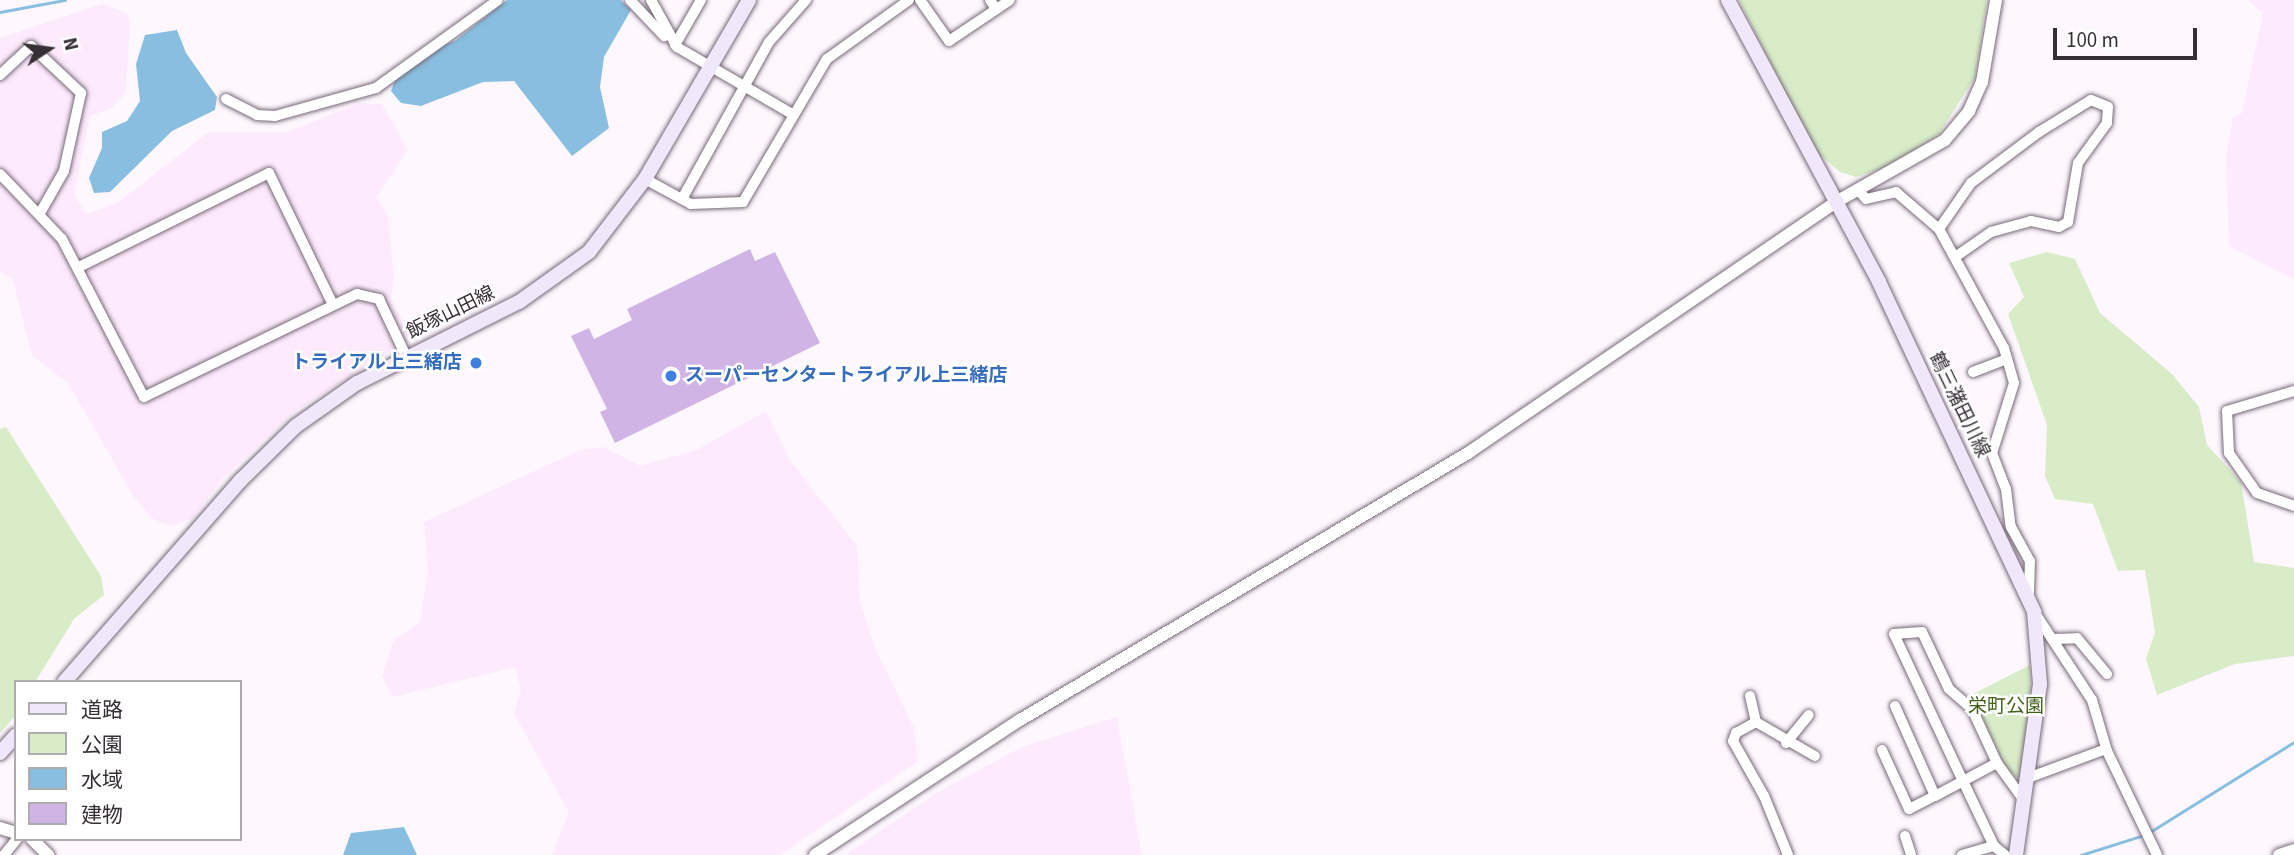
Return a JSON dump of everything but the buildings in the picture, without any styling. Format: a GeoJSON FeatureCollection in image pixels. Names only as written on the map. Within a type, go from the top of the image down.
{"type":"FeatureCollection","features":[{"type":"Feature","properties":{"kind":"main road","name":"飯塚山田線"},"geometry":{"type":"LineString","coordinates":[[66,680],[240,481],[296,426],[406,356],[556,280],[589,252],[645,179],[707,65],[749,0]]}},
{"type":"Feature","properties":{"kind":"main road","name":"鶴三潴田川線"},"geometry":{"type":"LineString","coordinates":[[1728,0],[1836,202],[2032,606],[2040,684],[2016,855]]}},
{"type":"Feature","properties":{"kind":"main road"},"geometry":{"type":"LineString","coordinates":[[0,753],[14,737]]}},
{"type":"Feature","properties":{"kind":"street"},"geometry":{"type":"LineString","coordinates":[[226,99],[257,115],[275,116],[376,88],[498,0]]}},
{"type":"Feature","properties":{"kind":"street"},"geometry":{"type":"LineString","coordinates":[[630,0],[677,47],[794,115]]}},
{"type":"Feature","properties":{"kind":"street"},"geometry":{"type":"LineString","coordinates":[[651,0],[677,47]]}},
{"type":"Feature","properties":{"kind":"street"},"geometry":{"type":"LineString","coordinates":[[677,47],[701,0]]}},
{"type":"Feature","properties":{"kind":"street"},"geometry":{"type":"LineString","coordinates":[[681,199],[784,21],[806,0]]}},
{"type":"Feature","properties":{"kind":"street"},"geometry":{"type":"LineString","coordinates":[[645,179],[691,204],[743,202],[827,58],[909,0]]}},
{"type":"Feature","properties":{"kind":"street"},"geometry":{"type":"LineString","coordinates":[[920,0],[949,41],[993,5],[1010,0]]}},
{"type":"Feature","properties":{"kind":"street"},"geometry":{"type":"LineString","coordinates":[[815,855],[1020,720],[1468,453],[1836,202],[1945,140],[1969,111],[1982,82],[1996,0]]}},
{"type":"Feature","properties":{"kind":"street"},"geometry":{"type":"LineString","coordinates":[[0,75],[31,46],[80,93],[64,171],[40,213]]}},
{"type":"Feature","properties":{"kind":"street"},"geometry":{"type":"LineString","coordinates":[[1939,229],[1971,183],[2039,132],[2091,100],[2108,107],[2107,123],[2078,163],[2068,222],[2059,227],[2031,221],[1991,232],[1958,255]]}},
{"type":"Feature","properties":{"kind":"street"},"geometry":{"type":"LineString","coordinates":[[79,267],[269,173],[332,303]]}},
{"type":"Feature","properties":{"kind":"street"},"geometry":{"type":"LineString","coordinates":[[0,174],[40,213],[79,267],[144,397],[332,303],[366,293],[379,299],[406,356]]}},
{"type":"Feature","properties":{"kind":"street"},"geometry":{"type":"LineString","coordinates":[[1858,190],[1866,199],[1896,192],[1939,229],[1958,255],[2007,359],[2014,383],[1992,453],[2006,489],[2011,527],[2030,561],[2032,606],[2092,700],[2106,749],[2157,855]]}},
{"type":"Feature","properties":{"kind":"street"},"geometry":{"type":"LineString","coordinates":[[1973,372],[2007,359]]}},
{"type":"Feature","properties":{"kind":"street"},"geometry":{"type":"LineString","coordinates":[[2294,391],[2227,411],[2230,453],[2257,493],[2294,506]]}},
{"type":"Feature","properties":{"kind":"street"},"geometry":{"type":"LineString","coordinates":[[2005,855],[1994,846],[1894,634],[1922,632],[1949,689],[1972,709],[1997,763],[2023,799]]}},
{"type":"Feature","properties":{"kind":"street"},"geometry":{"type":"LineString","coordinates":[[2054,639],[2077,638],[2107,674]]}},
{"type":"Feature","properties":{"kind":"street"},"geometry":{"type":"LineString","coordinates":[[1750,696],[1756,722],[1786,743],[1815,756]]}},
{"type":"Feature","properties":{"kind":"street"},"geometry":{"type":"LineString","coordinates":[[1895,706],[1935,796]]}},
{"type":"Feature","properties":{"kind":"street"},"geometry":{"type":"LineString","coordinates":[[1786,743],[1809,715]]}},
{"type":"Feature","properties":{"kind":"street"},"geometry":{"type":"LineString","coordinates":[[1756,722],[1736,733],[1735,750],[1764,796],[1788,855]]}},
{"type":"Feature","properties":{"kind":"street"},"geometry":{"type":"LineString","coordinates":[[2025,779],[2106,749]]}},
{"type":"Feature","properties":{"kind":"street"},"geometry":{"type":"LineString","coordinates":[[1882,750],[1909,809],[1997,763]]}},
{"type":"Feature","properties":{"kind":"street"},"geometry":{"type":"LineString","coordinates":[[1905,836],[1911,855]]}},
{"type":"Feature","properties":{"kind":"street"},"geometry":{"type":"LineString","coordinates":[[4,855],[15,841]]}},
{"type":"Feature","properties":{"kind":"street"},"geometry":{"type":"LineString","coordinates":[[34,841],[48,855]]}},
{"type":"Feature","properties":{"kind":"street"},"geometry":{"type":"LineString","coordinates":[[1962,855],[1994,846]]}},
{"type":"Feature","properties":{"kind":"shaded area"},"geometry":{"type":"Polygon","coordinates":[[[2248,0],[2294,0],[2294,279],[2229,246],[2226,156],[2233,117],[2242,113],[2263,13],[2248,0]]]}},
{"type":"Feature","properties":{"kind":"shaded area"},"geometry":{"type":"Polygon","coordinates":[[[102,4],[127,13],[130,23],[126,92],[112,108],[90,116],[74,195],[86,214],[117,203],[209,132],[287,132],[360,103],[382,104],[408,150],[376,197],[388,216],[394,277],[391,299],[411,338],[297,410],[223,478],[193,518],[171,526],[153,519],[134,497],[68,383],[32,356],[13,280],[0,271],[0,38],[102,4]]]}},
{"type":"Feature","properties":{"kind":"shaded area"},"geometry":{"type":"Polygon","coordinates":[[[766,411],[790,460],[857,546],[860,602],[875,648],[914,728],[918,761],[780,855],[552,855],[569,812],[514,714],[521,689],[515,667],[393,697],[382,676],[394,640],[420,622],[428,570],[424,522],[580,450],[604,447],[640,466],[697,450],[766,411]]]}},
{"type":"Feature","properties":{"kind":"shaded area"},"geometry":{"type":"Polygon","coordinates":[[[1117,717],[1142,855],[845,855],[938,792],[1022,747],[1117,717]]]}},
{"type":"Feature","properties":{"kind":"green space"},"geometry":{"type":"Polygon","coordinates":[[[1739,0],[1987,0],[1975,77],[1939,134],[1889,166],[1856,177],[1840,172],[1814,150],[1739,0]]]}},
{"type":"Feature","properties":{"kind":"green space"},"geometry":{"type":"Polygon","coordinates":[[[2047,252],[2075,259],[2100,313],[2172,374],[2199,407],[2207,445],[2241,482],[2254,562],[2294,568],[2294,656],[2235,664],[2157,695],[2146,659],[2155,632],[2145,570],[2118,571],[2093,504],[2055,499],[2045,476],[2047,425],[2008,314],[2024,297],[2009,263],[2047,252]]]}},
{"type":"Feature","properties":{"kind":"green space"},"geometry":{"type":"Polygon","coordinates":[[[6,427],[101,576],[104,595],[74,619],[36,680],[14,680],[14,717],[0,733],[0,429],[6,427]]]}},
{"type":"Feature","properties":{"kind":"green space","name":"栄町公園"},"geometry":{"type":"Polygon","coordinates":[[[2030,665],[2031,701],[2020,779],[2006,769],[1976,704],[1967,697],[2030,665]]]}},
{"type":"Feature","properties":{"kind":"water"},"geometry":{"type":"Polygon","coordinates":[[[507,0],[621,0],[631,10],[604,57],[600,87],[609,128],[572,156],[514,81],[483,82],[421,106],[401,103],[391,91],[395,80],[430,52],[456,40],[507,0]]]}},
{"type":"Feature","properties":{"kind":"water"},"geometry":{"type":"Polygon","coordinates":[[[177,30],[186,53],[217,97],[215,110],[172,131],[110,192],[94,193],[89,178],[102,148],[102,132],[127,121],[140,101],[136,64],[145,35],[177,30]]]}},
{"type":"Feature","properties":{"kind":"water"},"geometry":{"type":"Polygon","coordinates":[[[404,827],[417,855],[343,855],[351,833],[404,827]]]}},
{"type":"Feature","properties":{"kind":"waterway"},"geometry":{"type":"LineString","coordinates":[[0,12],[65,0]]}},
{"type":"Feature","properties":{"kind":"waterway"},"geometry":{"type":"LineString","coordinates":[[2150,832],[2294,742]]}},
{"type":"Feature","properties":{"kind":"waterway"},"geometry":{"type":"LineString","coordinates":[[2081,855],[2144,835]]}},
{"type":"Feature","properties":{"kind":"place","name":"トライアル上三緒店"},"geometry":{"type":"Point","coordinates":[476,363]}},
{"type":"Feature","properties":{"kind":"place","name":"スーパーセンタートライアル上三緒店"},"geometry":{"type":"Point","coordinates":[671,376]}}]}
